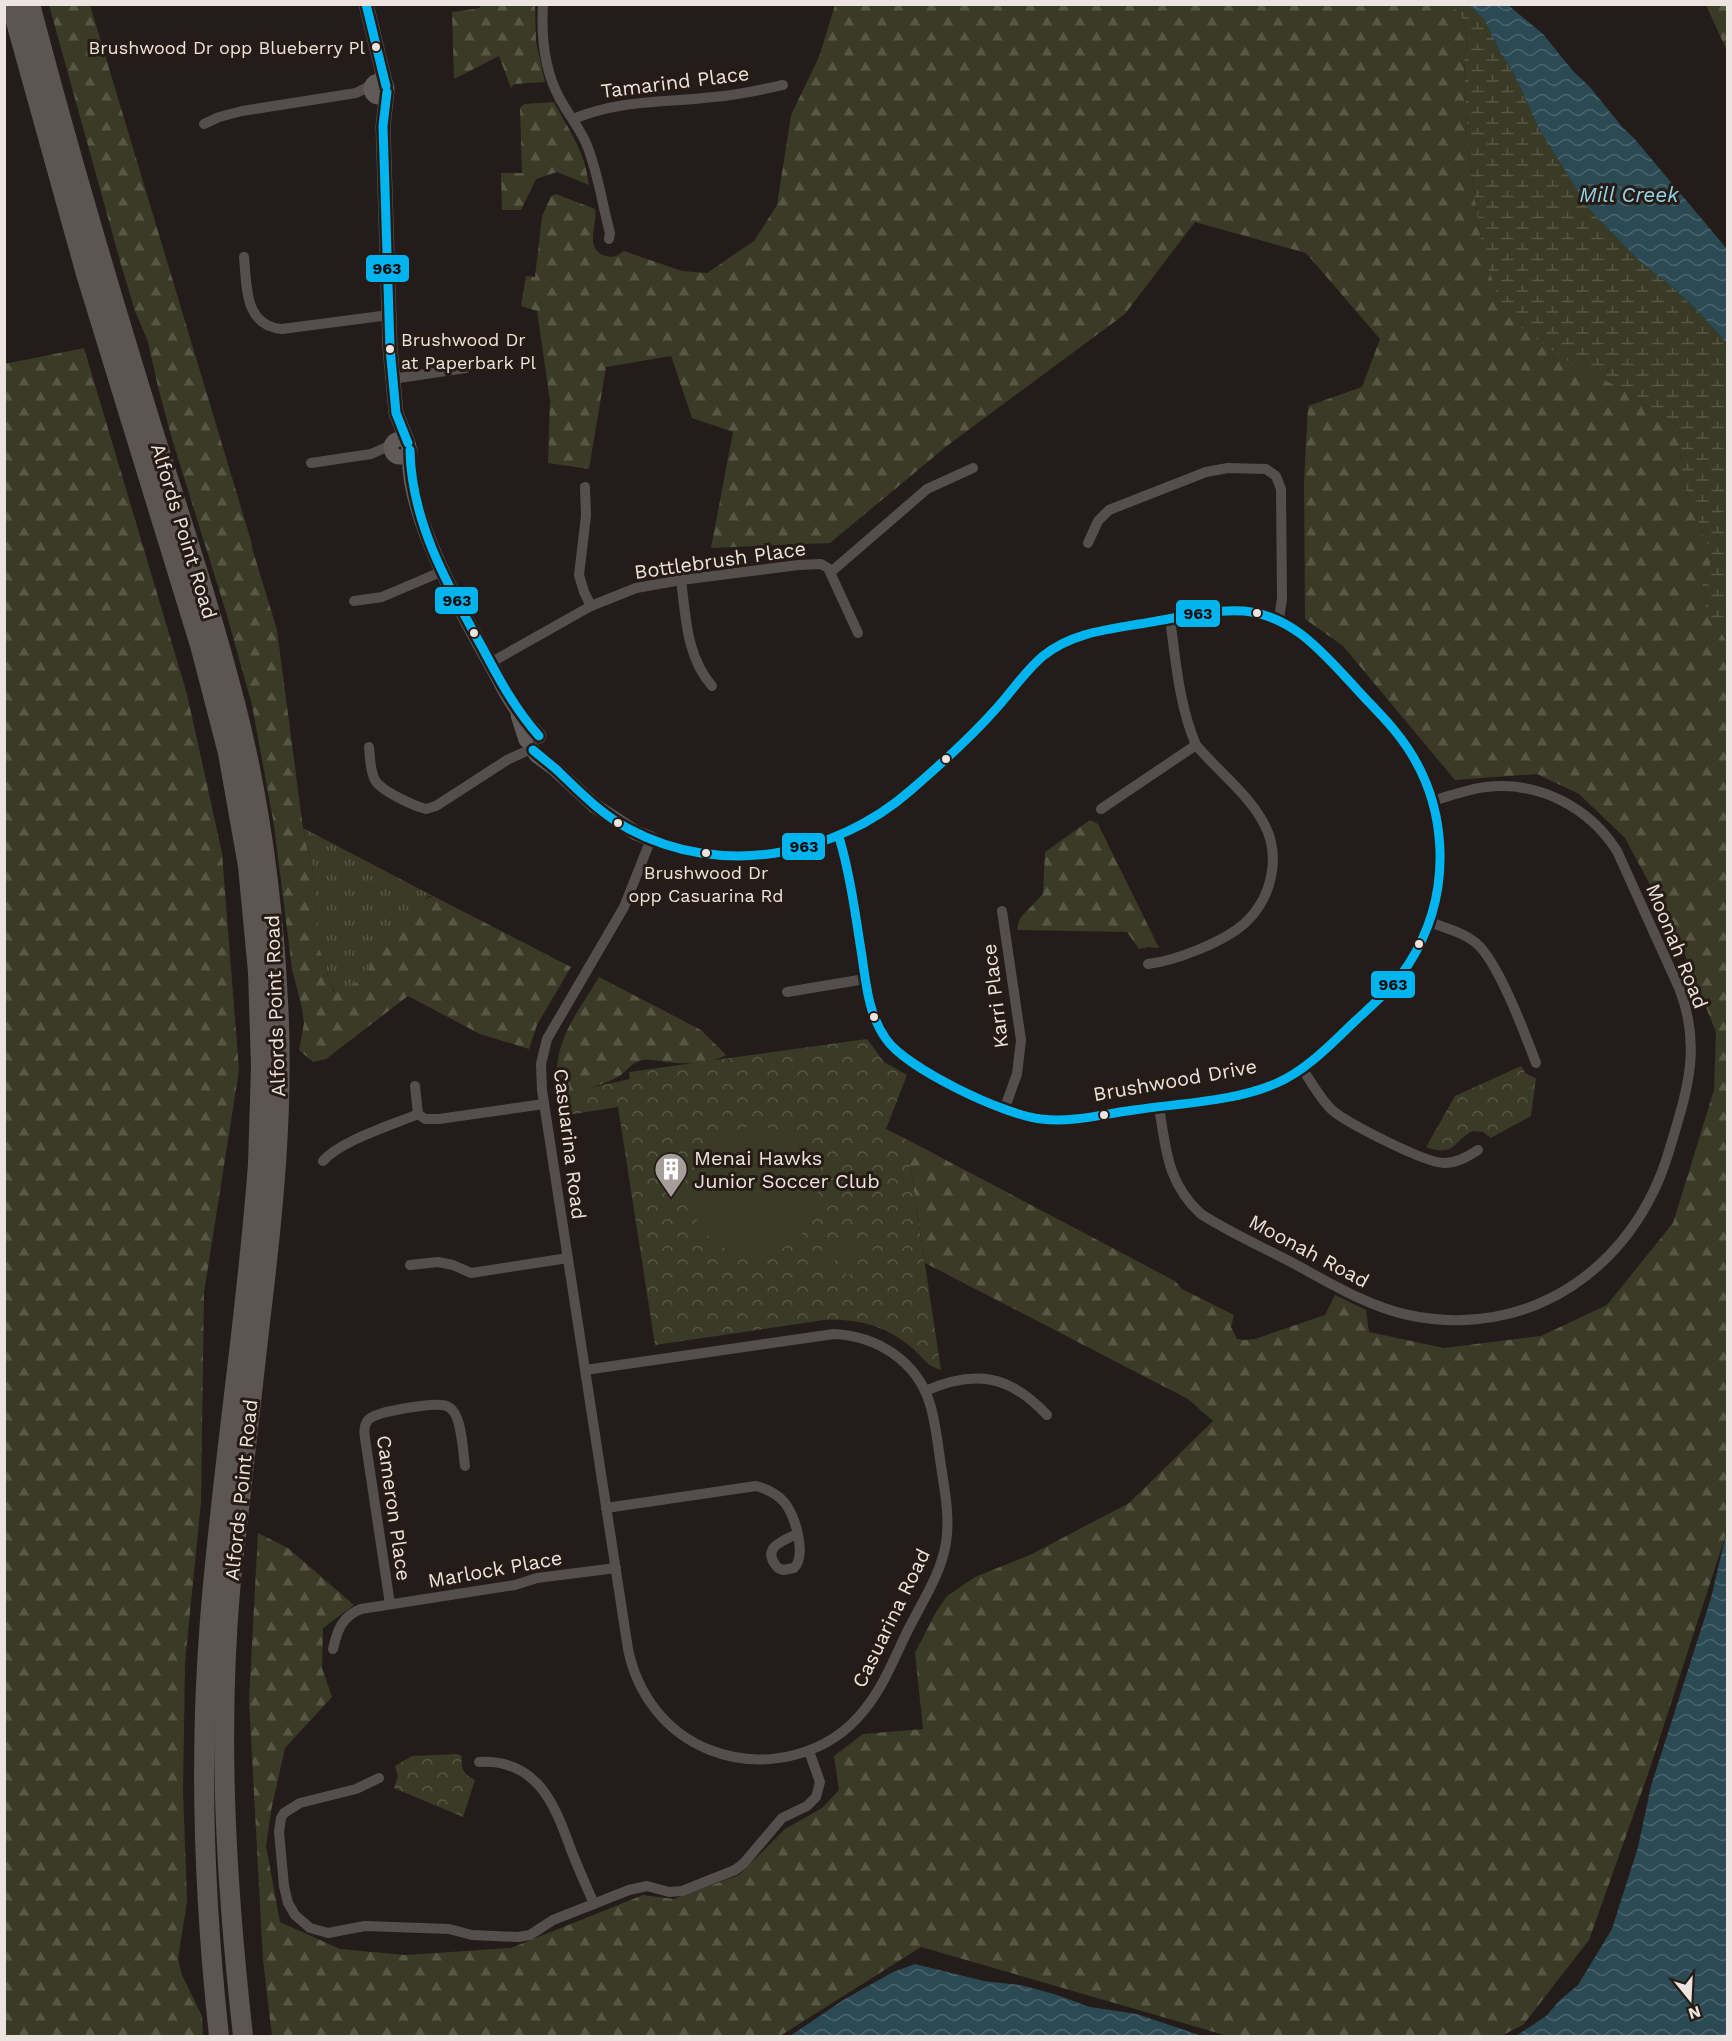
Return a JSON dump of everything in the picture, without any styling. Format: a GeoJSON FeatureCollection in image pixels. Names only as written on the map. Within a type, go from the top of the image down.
{"type":"FeatureCollection","features":[{"type":"Feature","properties":{"kind":"highway","name":"Alfords Point Road"},"geometry":{"type":"LineString","coordinates":[[11,4],[83,265],[214,693],[236,796],[253,906],[261,1015],[259,1147],[253,1231],[213,1581],[206,1690],[204,1770],[206,1845],[218,2028]]}},
{"type":"Feature","properties":{"kind":"highway","name":"Alfords Point Road"},"geometry":{"type":"LineString","coordinates":[[30,4],[106,277],[226,670],[250,773],[264,847],[271,904],[280,1046],[277,1162],[233,1568],[224,1691],[223,1768],[226,1846],[242,2027]]}},
{"type":"Feature","properties":{"kind":"street","name":"Brushwood Drive"},"geometry":{"type":"LineString","coordinates":[[366,4],[377,52],[377,90],[383,126],[392,379],[399,449],[442,571],[533,743],[555,769],[595,806],[636,833],[700,853],[730,856],[779,854],[812,846],[839,837],[871,821],[902,798],[991,714],[1028,670],[1049,651],[1068,640],[1090,632],[1239,611],[1279,620],[1306,637],[1395,732],[1419,766],[1432,801],[1440,836],[1441,864],[1438,890],[1430,922],[1413,956],[1397,978],[1330,1046],[1302,1069],[1276,1083],[1250,1092],[1061,1120],[1036,1119],[1004,1110],[917,1066],[893,1048],[874,1019],[865,980],[848,868],[839,837]]}},
{"type":"Feature","properties":{"kind":"street"},"geometry":{"type":"LineString","coordinates":[[543,4],[541,28],[546,60],[559,97],[586,143],[610,233],[609,239]]}},
{"type":"Feature","properties":{"kind":"street","name":"Tamarind Place"},"geometry":{"type":"LineString","coordinates":[[573,119],[618,105],[713,98],[783,85]]}},
{"type":"Feature","properties":{"kind":"street"},"geometry":{"type":"LineString","coordinates":[[204,124],[242,111],[356,93],[367,96],[377,90]]}},
{"type":"Feature","properties":{"kind":"street"},"geometry":{"type":"LineString","coordinates":[[244,257],[250,303],[257,318],[268,327],[282,329],[389,315]]}},
{"type":"Feature","properties":{"kind":"street"},"geometry":{"type":"LineString","coordinates":[[392,379],[466,368]]}},
{"type":"Feature","properties":{"kind":"street"},"geometry":{"type":"LineString","coordinates":[[311,463],[399,449]]}},
{"type":"Feature","properties":{"kind":"street"},"geometry":{"type":"LineString","coordinates":[[831,572],[927,489],[973,468]]}},
{"type":"Feature","properties":{"kind":"street"},"geometry":{"type":"LineString","coordinates":[[1088,543],[1093,529],[1103,515],[1122,504],[1206,472],[1228,468],[1266,469],[1276,476],[1281,489],[1282,598],[1279,620]]}},
{"type":"Feature","properties":{"kind":"street"},"geometry":{"type":"LineString","coordinates":[[585,487],[586,516],[579,575],[591,606]]}},
{"type":"Feature","properties":{"kind":"street","name":"Bottlebrush Place"},"geometry":{"type":"LineString","coordinates":[[490,663],[591,606],[636,588],[805,564],[821,564],[831,572],[858,633]]}},
{"type":"Feature","properties":{"kind":"street"},"geometry":{"type":"LineString","coordinates":[[354,601],[382,597],[442,571]]}},
{"type":"Feature","properties":{"kind":"street"},"geometry":{"type":"LineString","coordinates":[[681,580],[690,643],[696,663],[712,686]]}},
{"type":"Feature","properties":{"kind":"street"},"geometry":{"type":"LineString","coordinates":[[1148,964],[1172,960],[1232,933],[1257,910],[1265,896],[1272,872],[1271,846],[1264,823],[1196,745],[1184,713],[1170,619]]}},
{"type":"Feature","properties":{"kind":"street"},"geometry":{"type":"LineString","coordinates":[[369,747],[377,783],[385,790],[426,809],[436,806],[533,743]]}},
{"type":"Feature","properties":{"kind":"street"},"geometry":{"type":"LineString","coordinates":[[1101,809],[1196,745]]}},
{"type":"Feature","properties":{"kind":"street","name":"Moonah Road"},"geometry":{"type":"LineString","coordinates":[[1159,1107],[1167,1156],[1174,1179],[1186,1198],[1201,1214],[1358,1298],[1390,1310],[1420,1317],[1454,1320],[1517,1311],[1567,1289],[1596,1268],[1621,1245],[1644,1213],[1656,1189],[1688,1086],[1692,1062],[1691,1033],[1687,1010],[1679,988],[1617,851],[1605,834],[1582,812],[1545,793],[1516,786],[1474,789],[1432,801]]}},
{"type":"Feature","properties":{"kind":"street","name":"Casuarina Road"},"geometry":{"type":"LineString","coordinates":[[585,1370],[809,1336],[848,1335],[871,1341],[892,1352],[909,1366],[925,1391],[935,1426],[947,1507],[947,1532],[942,1557],[930,1586],[873,1699],[845,1730],[809,1750],[776,1759],[735,1758],[720,1754],[695,1743],[663,1719],[648,1700],[633,1669],[628,1649],[544,1104],[541,1064],[547,1039],[624,907],[651,839]]}},
{"type":"Feature","properties":{"kind":"street","name":"Karri Place"},"geometry":{"type":"LineString","coordinates":[[1002,911],[1021,1040],[1017,1074],[1004,1110]]}},
{"type":"Feature","properties":{"kind":"street"},"geometry":{"type":"LineString","coordinates":[[1430,922],[1463,934],[1484,950],[1495,968],[1536,1063]]}},
{"type":"Feature","properties":{"kind":"street"},"geometry":{"type":"LineString","coordinates":[[787,992],[865,980]]}},
{"type":"Feature","properties":{"kind":"street"},"geometry":{"type":"LineString","coordinates":[[1302,1069],[1323,1100],[1334,1111],[1417,1156],[1434,1162],[1451,1162],[1458,1161],[1478,1150]]}},
{"type":"Feature","properties":{"kind":"street"},"geometry":{"type":"LineString","coordinates":[[415,1086],[418,1114],[425,1119],[544,1104]]}},
{"type":"Feature","properties":{"kind":"street"},"geometry":{"type":"LineString","coordinates":[[323,1161],[333,1152],[359,1138],[418,1114]]}},
{"type":"Feature","properties":{"kind":"street"},"geometry":{"type":"LineString","coordinates":[[410,1265],[438,1262],[453,1265],[471,1273],[568,1258]]}},
{"type":"Feature","properties":{"kind":"street"},"geometry":{"type":"LineString","coordinates":[[925,1391],[958,1379],[988,1379],[1025,1394],[1047,1415]]}},
{"type":"Feature","properties":{"kind":"street","name":"Cameron Place"},"geometry":{"type":"LineString","coordinates":[[390,1604],[365,1438],[367,1421],[382,1413],[438,1405],[448,1407],[456,1414],[465,1466]]}},
{"type":"Feature","properties":{"kind":"street"},"geometry":{"type":"LineString","coordinates":[[606,1508],[756,1486],[772,1492],[786,1503],[794,1518],[797,1534]]}},
{"type":"Feature","properties":{"kind":"street","name":"Marlock Place"},"geometry":{"type":"LineString","coordinates":[[333,1649],[339,1627],[349,1615],[361,1609],[515,1585],[537,1578],[616,1568]]}},
{"type":"Feature","properties":{"kind":"street"},"geometry":{"type":"LineString","coordinates":[[379,1778],[356,1789],[300,1803],[288,1809],[280,1818],[279,1832],[286,1896],[295,1915],[310,1928],[328,1933],[365,1926],[454,1930],[472,1935],[518,1937],[535,1933],[554,1920],[641,1887],[669,1892],[682,1891],[740,1867],[782,1818],[807,1806],[816,1797],[820,1782],[809,1750]]}},
{"type":"Feature","properties":{"kind":"street"},"geometry":{"type":"LineString","coordinates":[[479,1762],[494,1762],[511,1766],[525,1773],[543,1790],[559,1815],[573,1857],[594,1904]]}},
{"type":"Feature","properties":{"kind":"green space"},"geometry":{"type":"Polygon","coordinates":[[[49,5],[90,5],[277,630],[303,828],[312,863],[318,947],[326,964],[334,992],[368,978],[371,957],[378,944],[410,911],[433,896],[571,967],[537,1025],[529,1049],[480,1034],[408,996],[326,1059],[313,1062],[299,1050],[304,1023],[302,1008],[292,969],[274,825],[252,705],[226,612],[172,439],[148,342],[135,311],[122,268],[49,5]]]}},
{"type":"Feature","properties":{"kind":"green space"},"geometry":{"type":"Polygon","coordinates":[[[480,5],[535,5],[536,42],[545,82],[514,84],[511,88],[499,56],[454,79],[452,12],[480,8],[480,5]]]}},
{"type":"Feature","properties":{"kind":"green space"},"geometry":{"type":"Polygon","coordinates":[[[835,5],[1453,5],[1461,16],[1468,38],[1464,56],[1467,139],[1482,249],[1535,337],[1583,370],[1592,372],[1634,395],[1654,412],[1673,422],[1679,430],[1682,479],[1712,557],[1703,585],[1716,623],[1727,642],[1727,1531],[1648,1774],[1589,1940],[1523,2025],[1501,2036],[1228,2036],[921,1947],[780,2036],[272,2036],[263,1960],[249,1700],[258,1533],[288,1548],[354,1605],[323,1628],[322,1668],[332,1697],[285,1748],[266,1846],[280,1922],[340,1949],[405,1955],[511,1948],[643,1895],[674,1899],[739,1875],[785,1829],[822,1808],[839,1790],[834,1756],[863,1734],[923,1729],[915,1653],[947,1596],[975,1577],[1030,1555],[1129,1503],[1213,1421],[1188,1399],[925,1263],[906,1139],[1175,1281],[1182,1289],[1234,1315],[1231,1327],[1237,1339],[1255,1339],[1325,1315],[1335,1295],[1366,1310],[1369,1332],[1444,1348],[1541,1336],[1607,1305],[1673,1223],[1714,1090],[1716,1032],[1677,935],[1625,838],[1579,794],[1537,774],[1455,780],[1343,646],[1305,619],[1304,481],[1308,406],[1362,387],[1380,339],[1306,253],[1195,222],[1125,314],[948,445],[830,543],[711,548],[733,432],[692,418],[671,356],[606,367],[589,469],[548,463],[550,401],[537,311],[521,306],[526,276],[535,277],[542,216],[551,196],[556,194],[595,209],[593,243],[599,253],[611,257],[624,251],[682,271],[707,273],[754,241],[777,205],[791,115],[819,57],[835,5]]]}},
{"type":"Feature","properties":{"kind":"green space"},"geometry":{"type":"Polygon","coordinates":[[[1453,5],[1468,5],[1484,19],[1514,74],[1539,129],[1589,209],[1641,263],[1670,285],[1700,313],[1727,344],[1727,642],[1703,599],[1703,584],[1712,557],[1682,479],[1679,430],[1673,422],[1654,412],[1634,395],[1572,364],[1524,330],[1502,309],[1482,249],[1467,139],[1464,56],[1468,38],[1461,16],[1453,5]]]}},
{"type":"Feature","properties":{"kind":"green space"},"geometry":{"type":"Polygon","coordinates":[[[1706,5],[1727,5],[1727,51],[1706,5]]]}},
{"type":"Feature","properties":{"kind":"green space"},"geometry":{"type":"Polygon","coordinates":[[[554,102],[580,151],[589,185],[557,172],[536,179],[521,210],[502,210],[501,173],[522,173],[520,108],[524,104],[554,102]]]}},
{"type":"Feature","properties":{"kind":"green space"},"geometry":{"type":"Polygon","coordinates":[[[84,348],[187,694],[222,853],[239,1070],[204,1293],[201,1502],[185,1663],[183,1791],[187,1901],[178,1959],[182,1975],[202,2016],[203,2036],[5,2036],[4,364],[84,348]]]}},
{"type":"Feature","properties":{"kind":"green space"},"geometry":{"type":"Polygon","coordinates":[[[1090,820],[1098,824],[1159,948],[1139,949],[1127,932],[1017,930],[1020,918],[1043,894],[1045,852],[1090,820]]]}},
{"type":"Feature","properties":{"kind":"green space"},"geometry":{"type":"Polygon","coordinates":[[[303,828],[433,896],[429,896],[408,913],[381,941],[370,964],[368,978],[335,993],[328,977],[326,964],[318,948],[312,863],[303,828]]]}},
{"type":"Feature","properties":{"kind":"green space"},"geometry":{"type":"Polygon","coordinates":[[[599,977],[701,1030],[726,1055],[712,1061],[697,1063],[643,1060],[609,1081],[558,1095],[558,1060],[561,1046],[573,1020],[599,977]]]}},
{"type":"Feature","properties":{"kind":"green space"},"geometry":{"type":"Polygon","coordinates":[[[867,1039],[884,1062],[907,1075],[886,1129],[906,1139],[941,1370],[928,1364],[912,1348],[892,1334],[871,1325],[848,1320],[824,1320],[655,1345],[618,1107],[561,1116],[558,1095],[630,1079],[629,1072],[867,1039]]]}},
{"type":"Feature","properties":{"kind":"green space"},"geometry":{"type":"Polygon","coordinates":[[[1521,1066],[1526,1074],[1536,1078],[1531,1116],[1491,1138],[1483,1132],[1473,1131],[1449,1149],[1436,1150],[1426,1147],[1455,1096],[1521,1066]]]}},
{"type":"Feature","properties":{"kind":"green space"},"geometry":{"type":"Polygon","coordinates":[[[754,1127],[778,1132],[799,1146],[813,1167],[818,1191],[813,1215],[799,1236],[778,1250],[754,1255],[730,1250],[709,1236],[695,1215],[690,1191],[695,1167],[709,1146],[730,1132],[754,1127]]]}},
{"type":"Feature","properties":{"kind":"green space"},"geometry":{"type":"Polygon","coordinates":[[[853,1235],[858,1273],[846,1275],[841,1237],[853,1235]]]}},
{"type":"Feature","properties":{"kind":"green space"},"geometry":{"type":"Polygon","coordinates":[[[832,1238],[837,1276],[826,1277],[821,1240],[832,1238]]]}},
{"type":"Feature","properties":{"kind":"green space"},"geometry":{"type":"Polygon","coordinates":[[[457,1754],[462,1756],[462,1768],[468,1776],[475,1780],[463,1817],[394,1788],[398,1776],[395,1766],[412,1756],[457,1754]]]}},
{"type":"Feature","properties":{"kind":"water","name":"Mill Creek"},"geometry":{"type":"Polygon","coordinates":[[[1468,5],[1508,5],[1543,34],[1727,249],[1727,344],[1700,313],[1670,285],[1641,263],[1589,209],[1539,129],[1514,74],[1484,19],[1468,5]]]}},
{"type":"Feature","properties":{"kind":"water"},"geometry":{"type":"Polygon","coordinates":[[[1727,1530],[1727,2036],[1516,2036],[1546,2016],[1578,1985],[1612,1929],[1638,1847],[1651,1786],[1711,1598],[1727,1530]]]}},
{"type":"Feature","properties":{"kind":"water"},"geometry":{"type":"Polygon","coordinates":[[[915,1964],[984,1981],[1021,1985],[1090,2007],[1137,2014],[1202,2036],[790,2036],[845,1999],[893,1972],[915,1964]]]}},
{"type":"Feature","properties":{"kind":"transit line","name":"963"},"geometry":{"type":"LineString","coordinates":[[366,4],[386,86]]}},
{"type":"Feature","properties":{"kind":"transit line","name":"963"},"geometry":{"type":"LineString","coordinates":[[387,92],[383,126],[390,348],[396,413],[408,443]]}},
{"type":"Feature","properties":{"kind":"transit line","name":"963"},"geometry":{"type":"LineString","coordinates":[[410,450],[417,502],[424,527],[445,577],[501,682],[522,715],[539,736]]}},
{"type":"Feature","properties":{"kind":"transit line","name":"963"},"geometry":{"type":"LineString","coordinates":[[533,750],[609,817],[629,829],[664,844],[701,853],[738,856],[776,853],[812,845],[848,831],[881,813],[911,790],[975,732],[1043,656],[1068,641],[1108,629],[1208,612],[1244,611],[1277,620],[1305,637],[1330,660],[1395,731],[1413,757],[1427,786],[1436,815],[1440,846],[1439,877],[1434,907],[1423,937],[1408,965],[1396,981],[1334,1042],[1298,1072],[1277,1083],[1225,1098],[1088,1118],[1053,1120],[1025,1116],[958,1089],[914,1064],[886,1039],[875,1018],[868,996],[852,893],[839,837]]}},
{"type":"Feature","properties":{"kind":"place","name":"Brushwood Dr opp Blueberry Pl"},"geometry":{"type":"Point","coordinates":[376,47]}},
{"type":"Feature","properties":{"kind":"place","name":"Brushwood Dr at Paperbark Pl"},"geometry":{"type":"Point","coordinates":[390,349]}},
{"type":"Feature","properties":{"kind":"place","name":"Brushwood Dr opp Casuarina Rd"},"geometry":{"type":"Point","coordinates":[706,853]}},
{"type":"Feature","properties":{"kind":"place","name":"Menai Hawks Junior Soccer Club"},"geometry":{"type":"Point","coordinates":[671,1198]}}]}
